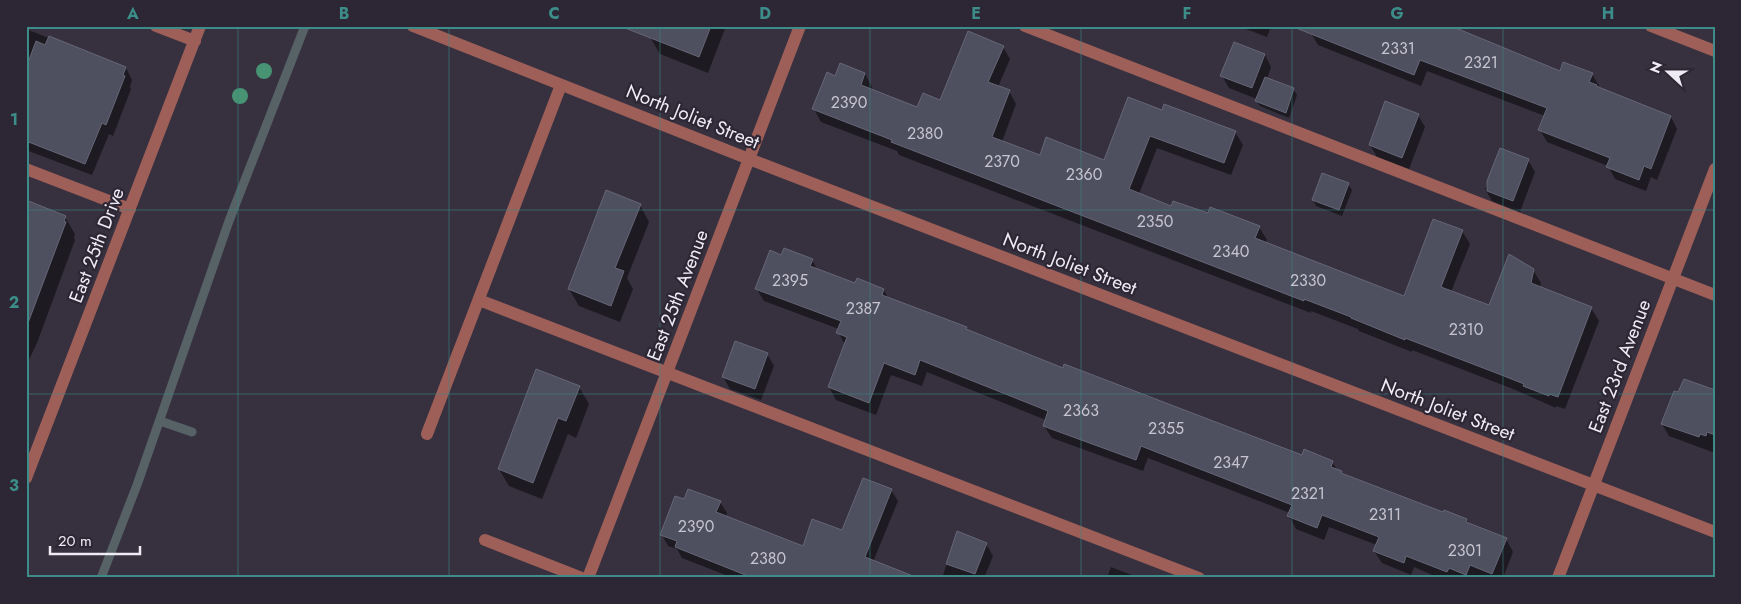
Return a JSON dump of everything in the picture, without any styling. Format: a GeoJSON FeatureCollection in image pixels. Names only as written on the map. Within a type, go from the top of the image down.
{"type":"FeatureCollection","features":[{"type":"Feature","properties":{"kind":"street"},"geometry":{"type":"LineString","coordinates":[[156,26],[195,41]]}},
{"type":"Feature","properties":{"kind":"street","name":"East 25th Drive"},"geometry":{"type":"LineString","coordinates":[[26,478],[200,26]]}},
{"type":"Feature","properties":{"kind":"street","name":"North Joliet Street"},"geometry":{"type":"LineString","coordinates":[[413,26],[749,159],[1715,532]]}},
{"type":"Feature","properties":{"kind":"street","name":"East 25th Avenue"},"geometry":{"type":"LineString","coordinates":[[588,578],[800,26]]}},
{"type":"Feature","properties":{"kind":"street"},"geometry":{"type":"LineString","coordinates":[[1025,26],[1715,295]]}},
{"type":"Feature","properties":{"kind":"street"},"geometry":{"type":"LineString","coordinates":[[1651,26],[1715,51]]}},
{"type":"Feature","properties":{"kind":"street"},"geometry":{"type":"LineString","coordinates":[[427,434],[561,85]]}},
{"type":"Feature","properties":{"kind":"street"},"geometry":{"type":"LineString","coordinates":[[26,169],[130,209]]}},
{"type":"Feature","properties":{"kind":"street","name":"East 23rd Avenue"},"geometry":{"type":"LineString","coordinates":[[1558,578],[1715,169]]}},
{"type":"Feature","properties":{"kind":"street"},"geometry":{"type":"LineString","coordinates":[[479,300],[1199,578]]}},
{"type":"Feature","properties":{"kind":"street"},"geometry":{"type":"LineString","coordinates":[[485,540],[582,578]]}},
{"type":"Feature","properties":{"kind":"building"},"geometry":{"type":"Polygon","coordinates":[[[625,26],[711,26],[699,57],[625,28],[625,26]]]}},
{"type":"Feature","properties":{"kind":"building"},"geometry":{"type":"Polygon","coordinates":[[[1296,26],[1451,26],[1560,71],[1563,62],[1593,73],[1589,82],[1596,86],[1671,116],[1651,169],[1644,166],[1639,180],[1606,167],[1610,158],[1538,130],[1547,108],[1420,60],[1414,75],[1296,28],[1296,26]]]}},
{"type":"Feature","properties":{"kind":"building"},"geometry":{"type":"Polygon","coordinates":[[[968,31],[1004,46],[988,82],[1010,90],[992,137],[1040,155],[1046,137],[1104,160],[1128,97],[1162,110],[1164,104],[1236,131],[1224,163],[1150,136],[1129,189],[1171,206],[1173,201],[1208,213],[1210,207],[1260,226],[1255,238],[1404,296],[1433,219],[1463,230],[1441,287],[1489,305],[1509,254],[1534,269],[1531,283],[1592,307],[1558,397],[1549,394],[1549,396],[1523,386],[1524,384],[1504,376],[1405,338],[1405,340],[1351,317],[1304,299],[1304,301],[891,142],[892,140],[812,109],[827,72],[835,76],[840,63],[865,73],[861,85],[917,107],[923,93],[940,100],[968,31]]]}},
{"type":"Feature","properties":{"kind":"building"},"geometry":{"type":"Polygon","coordinates":[[[49,36],[126,67],[123,75],[125,76],[106,125],[102,123],[85,164],[26,141],[26,68],[36,41],[45,45],[49,36]]]}},
{"type":"Feature","properties":{"kind":"building"},"geometry":{"type":"Polygon","coordinates":[[[1234,42],[1265,54],[1252,88],[1220,76],[1234,42]]]}},
{"type":"Feature","properties":{"kind":"building"},"geometry":{"type":"Polygon","coordinates":[[[1265,77],[1294,88],[1286,113],[1255,101],[1265,77]]]}},
{"type":"Feature","properties":{"kind":"building"},"geometry":{"type":"Polygon","coordinates":[[[1385,101],[1419,114],[1402,158],[1369,145],[1385,101]]]}},
{"type":"Feature","properties":{"kind":"building"},"geometry":{"type":"Polygon","coordinates":[[[1500,148],[1529,159],[1513,201],[1487,191],[1487,181],[1500,148]]]}},
{"type":"Feature","properties":{"kind":"building"},"geometry":{"type":"Polygon","coordinates":[[[1322,173],[1349,183],[1339,210],[1312,200],[1322,173]]]}},
{"type":"Feature","properties":{"kind":"building"},"geometry":{"type":"Polygon","coordinates":[[[606,190],[641,204],[615,268],[624,271],[611,306],[568,289],[606,190]]]}},
{"type":"Feature","properties":{"kind":"building"},"geometry":{"type":"Polygon","coordinates":[[[26,200],[66,216],[64,221],[66,222],[28,323],[26,322],[26,200]]]}},
{"type":"Feature","properties":{"kind":"building"},"geometry":{"type":"Polygon","coordinates":[[[784,248],[813,259],[810,266],[855,283],[857,278],[884,289],[882,295],[967,327],[966,329],[1063,368],[1064,364],[1302,455],[1304,449],[1333,461],[1331,467],[1342,471],[1341,473],[1443,512],[1444,510],[1467,519],[1466,522],[1507,538],[1492,574],[1470,565],[1466,575],[1449,568],[1447,572],[1406,556],[1404,563],[1373,551],[1379,537],[1322,515],[1317,528],[1287,516],[1292,505],[1141,446],[1136,460],[1043,426],[1048,411],[920,360],[915,375],[884,363],[869,403],[828,387],[847,337],[836,333],[841,321],[755,289],[770,250],[781,255],[784,248]]]}},
{"type":"Feature","properties":{"kind":"building"},"geometry":{"type":"Polygon","coordinates":[[[735,341],[768,353],[755,389],[722,377],[735,341]]]}},
{"type":"Feature","properties":{"kind":"building"},"geometry":{"type":"Polygon","coordinates":[[[536,369],[580,386],[566,421],[558,418],[533,483],[498,469],[536,369]]]}},
{"type":"Feature","properties":{"kind":"building"},"geometry":{"type":"Polygon","coordinates":[[[1684,379],[1715,390],[1715,435],[1707,432],[1706,436],[1700,434],[1699,437],[1661,424],[1674,391],[1678,392],[1684,379]]]}},
{"type":"Feature","properties":{"kind":"building"},"geometry":{"type":"Polygon","coordinates":[[[863,478],[892,489],[865,557],[913,576],[912,578],[753,578],[675,547],[677,541],[660,535],[675,496],[684,499],[688,489],[721,501],[716,512],[803,546],[812,519],[842,530],[863,478]]]}},
{"type":"Feature","properties":{"kind":"building"},"geometry":{"type":"Polygon","coordinates":[[[957,531],[987,543],[975,574],[946,564],[957,531]]]}},
{"type":"Feature","properties":{"kind":"waterway"},"geometry":{"type":"LineString","coordinates":[[101,578],[137,485],[229,221],[305,26]]}},
{"type":"Feature","properties":{"kind":"waterway"},"geometry":{"type":"LineString","coordinates":[[160,421],[192,432]]}}]}
